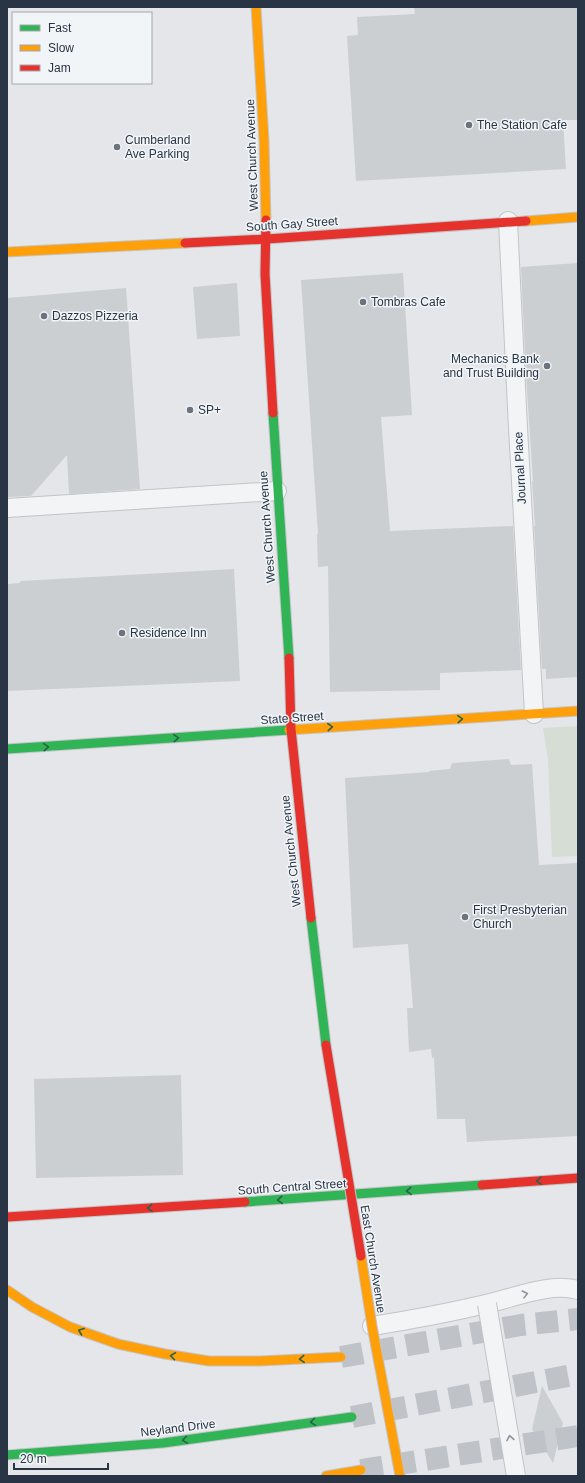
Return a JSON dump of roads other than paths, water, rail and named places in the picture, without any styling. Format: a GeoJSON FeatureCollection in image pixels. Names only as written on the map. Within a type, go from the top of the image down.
{"type":"FeatureCollection","features":[{"type":"Feature","properties":{"kind":"main road","name":"West Church Avenue"},"geometry":{"type":"LineString","coordinates":[[256,7],[264,129],[267,239],[265,274],[277,491],[290,678],[291,730],[317,978],[326,1045]]}},
{"type":"Feature","properties":{"kind":"main road","name":"South Gay Street"},"geometry":{"type":"LineString","coordinates":[[7,252],[267,239],[578,217]]}},
{"type":"Feature","properties":{"kind":"main road","name":"State Street"},"geometry":{"type":"LineString","coordinates":[[7,749],[578,711]]}},
{"type":"Feature","properties":{"kind":"main road","name":"East Church Avenue"},"geometry":{"type":"LineString","coordinates":[[326,1045],[372,1326],[400,1476]]}},
{"type":"Feature","properties":{"kind":"main road","name":"South Central Street"},"geometry":{"type":"LineString","coordinates":[[7,1217],[369,1194],[578,1178]]}},
{"type":"Feature","properties":{"kind":"main road"},"geometry":{"type":"LineString","coordinates":[[7,1290],[32,1307],[70,1327],[118,1344],[165,1354],[209,1361],[260,1361],[341,1357]]}},
{"type":"Feature","properties":{"kind":"main road","name":"Neyland Drive"},"geometry":{"type":"LineString","coordinates":[[7,1455],[163,1444],[352,1417]]}},
{"type":"Feature","properties":{"kind":"main road"},"geometry":{"type":"LineString","coordinates":[[326,1476],[361,1470]]}},
{"type":"Feature","properties":{"kind":"lane","name":"Journal Place"},"geometry":{"type":"LineString","coordinates":[[508,221],[534,714]]}},
{"type":"Feature","properties":{"kind":"lane"},"geometry":{"type":"LineString","coordinates":[[7,508],[277,491]]}},
{"type":"Feature","properties":{"kind":"lane"},"geometry":{"type":"LineString","coordinates":[[372,1326],[487,1304],[548,1289],[571,1288],[578,1290]]}},
{"type":"Feature","properties":{"kind":"lane"},"geometry":{"type":"LineString","coordinates":[[487,1304],[516,1476]]}},
{"type":"Feature","properties":{"kind":"tunnel"},"geometry":{"type":"LineString","coordinates":[[341,1357],[521,1325],[578,1319]]}},
{"type":"Feature","properties":{"kind":"tunnel"},"geometry":{"type":"LineString","coordinates":[[352,1417],[578,1374]]}},
{"type":"Feature","properties":{"kind":"tunnel"},"geometry":{"type":"LineString","coordinates":[[361,1470],[578,1436]]}},
{"type":"Feature","properties":{"kind":"place","name":"The Station Cafe"},"geometry":{"type":"Point","coordinates":[469,125]}},
{"type":"Feature","properties":{"kind":"place","name":"Cumberland Ave Parking"},"geometry":{"type":"Point","coordinates":[117,147]}},
{"type":"Feature","properties":{"kind":"place","name":"Tombras Cafe"},"geometry":{"type":"Point","coordinates":[363,302]}},
{"type":"Feature","properties":{"kind":"place","name":"Dazzos Pizzeria"},"geometry":{"type":"Point","coordinates":[44,316]}},
{"type":"Feature","properties":{"kind":"place","name":"Mechanics Bank and Trust Building"},"geometry":{"type":"Point","coordinates":[547,366]}},
{"type":"Feature","properties":{"kind":"place","name":"SP+"},"geometry":{"type":"Point","coordinates":[190,410]}},
{"type":"Feature","properties":{"kind":"place","name":"Residence Inn"},"geometry":{"type":"Point","coordinates":[122,633]}},
{"type":"Feature","properties":{"kind":"place","name":"First Presbyterian Church"},"geometry":{"type":"Point","coordinates":[465,917]}}]}
